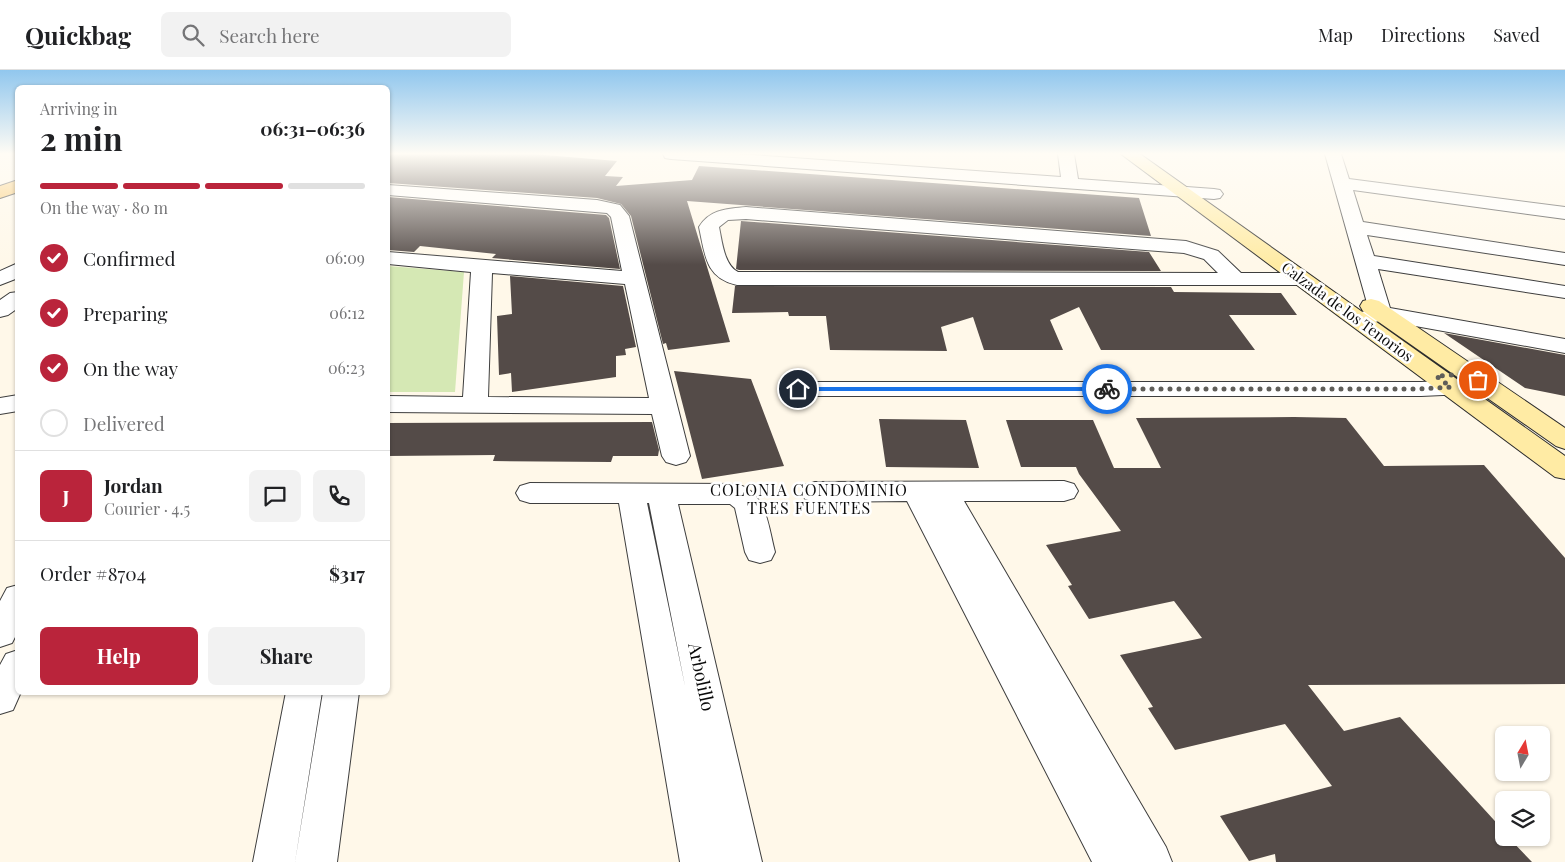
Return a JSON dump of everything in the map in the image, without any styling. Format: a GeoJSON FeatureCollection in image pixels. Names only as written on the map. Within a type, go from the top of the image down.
{"type":"FeatureCollection","features":[{"type":"Feature","properties":{"kind":"street"},"geometry":{"type":"LineString","coordinates":[[399,191],[613,209],[620,216],[676,456]]}},
{"type":"Feature","properties":{"kind":"street"},"geometry":{"type":"LineString","coordinates":[[1180,191],[1214,194]]}},
{"type":"Feature","properties":{"kind":"street","name":"Calzada de los Tenorios"},"geometry":{"type":"LineString","coordinates":[[1180,191],[1359,320],[1565,440]]}},
{"type":"Feature","properties":{"kind":"street","name":"Calzada de los Tenorios"},"geometry":{"type":"LineString","coordinates":[[1210,191],[1381,313],[1565,470]]}},
{"type":"Feature","properties":{"kind":"street"},"geometry":{"type":"LineString","coordinates":[[1344,191],[1381,313]]}},
{"type":"Feature","properties":{"kind":"street"},"geometry":{"type":"LineString","coordinates":[[1401,191],[1565,213]]}},
{"type":"Feature","properties":{"kind":"street"},"geometry":{"type":"LineString","coordinates":[[1236,279],[1210,255],[1186,247],[746,213],[718,217],[711,221],[709,227],[721,269],[726,275],[734,278],[1236,279],[1301,279]]}},
{"type":"Feature","properties":{"kind":"street"},"geometry":{"type":"LineString","coordinates":[[1220,219],[1252,221]]}},
{"type":"Feature","properties":{"kind":"street"},"geometry":{"type":"LineString","coordinates":[[1355,227],[1565,258]]}},
{"type":"Feature","properties":{"kind":"street"},"geometry":{"type":"LineString","coordinates":[[390,258],[601,277],[635,278]]}},
{"type":"Feature","properties":{"kind":"street"},"geometry":{"type":"LineString","coordinates":[[1365,261],[1565,292]]}},
{"type":"Feature","properties":{"kind":"street"},"geometry":{"type":"LineString","coordinates":[[475,405],[482,266]]}},
{"type":"Feature","properties":{"kind":"street"},"geometry":{"type":"LineString","coordinates":[[0,279],[15,271]]}},
{"type":"Feature","properties":{"kind":"street"},"geometry":{"type":"LineString","coordinates":[[0,310],[15,300]]}},
{"type":"Feature","properties":{"kind":"street"},"geometry":{"type":"LineString","coordinates":[[1359,320],[1381,313],[1565,346]]}},
{"type":"Feature","properties":{"kind":"street"},"geometry":{"type":"LineString","coordinates":[[797,383],[1461,381]]}},
{"type":"Feature","properties":{"kind":"street"},"geometry":{"type":"LineString","coordinates":[[0,406],[15,404]]}},
{"type":"Feature","properties":{"kind":"street"},"geometry":{"type":"LineString","coordinates":[[390,404],[663,406]]}},
{"type":"Feature","properties":{"kind":"street"},"geometry":{"type":"LineString","coordinates":[[815,492],[1064,491]]}},
{"type":"Feature","properties":{"kind":"street"},"geometry":{"type":"LineString","coordinates":[[930,492],[1114,862]]}},
{"type":"Feature","properties":{"kind":"street"},"geometry":{"type":"LineString","coordinates":[[930,492],[1151,862]]}},
{"type":"Feature","properties":{"kind":"street"},"geometry":{"type":"LineString","coordinates":[[646,493],[701,862]]}},
{"type":"Feature","properties":{"kind":"street","name":"Arbolillo"},"geometry":{"type":"LineString","coordinates":[[646,493],[741,862]]}},
{"type":"Feature","properties":{"kind":"street"},"geometry":{"type":"LineString","coordinates":[[530,494],[737,494],[748,504],[760,552]]}},
{"type":"Feature","properties":{"kind":"street"},"geometry":{"type":"LineString","coordinates":[[0,633],[15,603]]}},
{"type":"Feature","properties":{"kind":"street"},"geometry":{"type":"LineString","coordinates":[[0,700],[15,670]]}},
{"type":"Feature","properties":{"kind":"street"},"geometry":{"type":"LineString","coordinates":[[274,862],[303,695]]}},
{"type":"Feature","properties":{"kind":"street"},"geometry":{"type":"LineString","coordinates":[[316,862],[341,695]]}},
{"type":"Feature","properties":{"kind":"green space"},"geometry":{"type":"Polygon","coordinates":[[[390,266],[464,272],[455,392],[390,392],[390,266]]]}},
{"type":"Feature","properties":{"kind":"building"},"geometry":{"type":"Polygon","coordinates":[[[499,191],[1042,191],[1139,198],[1151,236],[687,201],[730,342],[668,350],[666,343],[663,344],[631,216],[621,204],[597,198],[499,191]]]}},
{"type":"Feature","properties":{"kind":"building"},"geometry":{"type":"Polygon","coordinates":[[[390,197],[606,215],[609,218],[620,269],[492,258],[496,254],[420,246],[414,252],[390,250],[390,197]]]}},
{"type":"Feature","properties":{"kind":"building"},"geometry":{"type":"Polygon","coordinates":[[[741,221],[1149,252],[1161,271],[739,270],[736,269],[741,221]]]}},
{"type":"Feature","properties":{"kind":"building"},"geometry":{"type":"Polygon","coordinates":[[[510,276],[623,286],[636,347],[625,349],[626,355],[616,356],[616,377],[512,392],[511,373],[499,375],[497,316],[512,314],[510,276]]]}},
{"type":"Feature","properties":{"kind":"building"},"geometry":{"type":"Polygon","coordinates":[[[735,286],[1171,287],[1174,292],[1281,293],[1297,315],[1229,315],[1255,350],[1101,350],[1079,307],[1050,320],[1063,350],[984,350],[973,317],[941,327],[947,351],[830,350],[826,316],[789,316],[788,312],[732,313],[735,286]]]}},
{"type":"Feature","properties":{"kind":"building"},"geometry":{"type":"Polygon","coordinates":[[[1444,333],[1565,355],[1565,396],[1525,388],[1444,333]]]}},
{"type":"Feature","properties":{"kind":"building"},"geometry":{"type":"Polygon","coordinates":[[[674,371],[751,379],[784,466],[702,479],[674,371]]]}},
{"type":"Feature","properties":{"kind":"building"},"geometry":{"type":"Polygon","coordinates":[[[1136,418],[1346,418],[1384,466],[1484,465],[1565,558],[1565,684],[1308,685],[1344,731],[1400,717],[1495,821],[1495,846],[1517,846],[1532,862],[1276,862],[1275,854],[1249,861],[1220,816],[1332,786],[1285,724],[1175,750],[1148,708],[1153,707],[1120,655],[1202,638],[1174,601],[1089,619],[1068,586],[1072,585],[1046,545],[1121,531],[1079,474],[1076,467],[1021,467],[1006,420],[1093,420],[1114,468],[1161,468],[1136,418]]]}},
{"type":"Feature","properties":{"kind":"building"},"geometry":{"type":"Polygon","coordinates":[[[879,419],[966,420],[979,468],[886,467],[879,419]]]}},
{"type":"Feature","properties":{"kind":"building"},"geometry":{"type":"Polygon","coordinates":[[[652,422],[659,450],[658,456],[613,456],[611,462],[493,461],[495,455],[390,456],[390,423],[652,422]]]}},
{"type":"Feature","properties":{"kind":"way so far"},"geometry":{"type":"LineString","coordinates":[[1107,389],[1420,389],[1451,387],[1436,376],[1470,374],[1478,380]]}},
{"type":"Feature","properties":{"kind":"district","name":"COLONIA CONDOMINIO TRES FUENTES"},"geometry":{"type":"Point","coordinates":[809,499]}},
{"type":"Feature","properties":{"kind":"route"},"geometry":{"type":"LineString","coordinates":[[798,389],[1107,389]]}}]}
